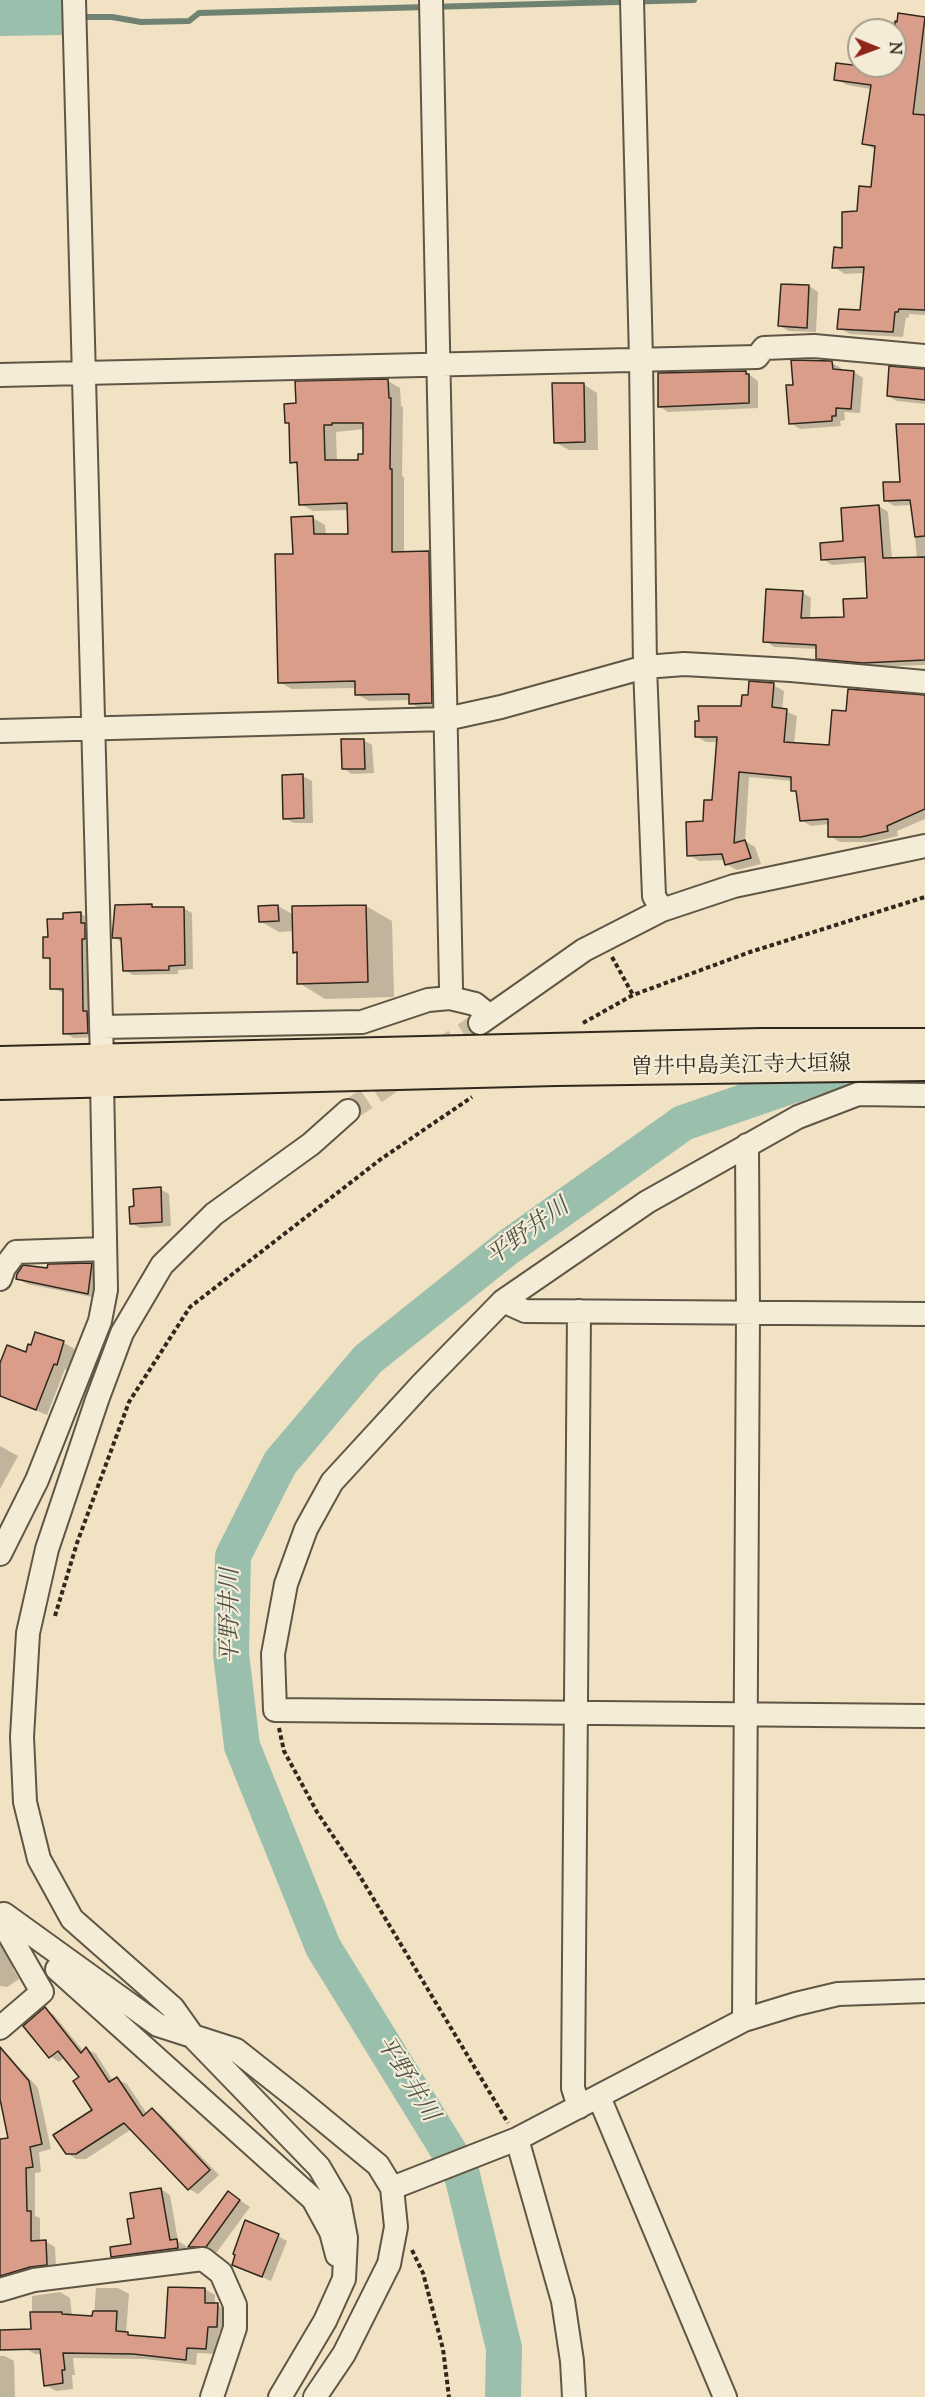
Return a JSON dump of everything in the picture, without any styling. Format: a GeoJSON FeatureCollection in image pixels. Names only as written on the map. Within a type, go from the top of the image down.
{"type":"FeatureCollection","features":[{"type":"Feature","properties":{"kind":"main road","name":"曽井中島美江寺大垣線"},"geometry":{"type":"LineString","coordinates":[[559,1059],[761,1043],[925,1043]]}},
{"type":"Feature","properties":{"kind":"main road"},"geometry":{"type":"LineString","coordinates":[[0,1061],[102,1070],[559,1059]]}},
{"type":"Feature","properties":{"kind":"main road","name":"曽井中島美江寺大垣線"},"geometry":{"type":"LineString","coordinates":[[559,1059],[925,1066]]}},
{"type":"Feature","properties":{"kind":"main road"},"geometry":{"type":"LineString","coordinates":[[0,1085],[102,1070]]}},
{"type":"Feature","properties":{"kind":"street"},"geometry":{"type":"LineString","coordinates":[[0,1554],[37,1480],[99,1321],[106,1290],[74,2]]}},
{"type":"Feature","properties":{"kind":"street"},"geometry":{"type":"LineString","coordinates":[[632,8],[641,358],[645,667],[654,896],[662,910]]}},
{"type":"Feature","properties":{"kind":"street"},"geometry":{"type":"LineString","coordinates":[[431,10],[450,998]]}},
{"type":"Feature","properties":{"kind":"street"},"geometry":{"type":"LineString","coordinates":[[0,375],[757,357],[764,348],[814,346],[925,356]]}},
{"type":"Feature","properties":{"kind":"street"},"geometry":{"type":"LineString","coordinates":[[0,731],[446,719],[501,707],[645,667],[684,664],[791,670],[925,682]]}},
{"type":"Feature","properties":{"kind":"street"},"geometry":{"type":"LineString","coordinates":[[101,1027],[362,1022],[428,1000],[450,998],[475,1004],[485,1019],[584,950],[662,910],[734,886],[925,846]]}},
{"type":"Feature","properties":{"kind":"street"},"geometry":{"type":"LineString","coordinates":[[925,1095],[858,1094],[798,1117],[647,1202],[503,1301],[422,1384],[332,1482],[306,1529],[286,1584],[273,1654],[275,1710],[925,1716]]}},
{"type":"Feature","properties":{"kind":"street"},"geometry":{"type":"LineString","coordinates":[[280,2397],[325,2321],[344,2279],[346,2238],[339,2201],[319,2167],[195,2039],[173,2008],[72,1919],[39,1859],[25,1802],[22,1737],[28,1633],[47,1549],[96,1400],[122,1333],[162,1265],[214,1214],[311,1144],[348,1111]]}},
{"type":"Feature","properties":{"kind":"street"},"geometry":{"type":"LineString","coordinates":[[744,2020],[747,1145]]}},
{"type":"Feature","properties":{"kind":"street"},"geometry":{"type":"LineString","coordinates":[[0,1279],[4,1268],[16,1252],[105,1249]]}},
{"type":"Feature","properties":{"kind":"street"},"geometry":{"type":"LineString","coordinates":[[503,1301],[525,1311],[925,1314]]}},
{"type":"Feature","properties":{"kind":"street"},"geometry":{"type":"LineString","coordinates":[[579,1311],[573,2088],[589,2102],[725,2397]]}},
{"type":"Feature","properties":{"kind":"street"},"geometry":{"type":"LineString","coordinates":[[2,1911],[158,2025],[195,2039],[236,2050],[378,2166],[398,2186],[396,2227],[389,2264],[344,2354],[315,2397]]}},
{"type":"Feature","properties":{"kind":"street"},"geometry":{"type":"LineString","coordinates":[[0,2028],[42,1992],[6,1929],[2,1911]]}},
{"type":"Feature","properties":{"kind":"street"},"geometry":{"type":"LineString","coordinates":[[2,1911],[27,1942],[313,2199],[331,2232],[344,2279]]}},
{"type":"Feature","properties":{"kind":"street"},"geometry":{"type":"LineString","coordinates":[[398,2186],[512,2141],[744,2020],[838,1994],[925,1992]]}},
{"type":"Feature","properties":{"kind":"street"},"geometry":{"type":"LineString","coordinates":[[512,2141],[563,2301],[572,2361],[574,2397]]}},
{"type":"Feature","properties":{"kind":"street"},"geometry":{"type":"LineString","coordinates":[[0,2290],[34,2280],[203,2259],[221,2273],[235,2305],[235,2328],[212,2397]]}},
{"type":"Feature","properties":{"kind":"path"},"geometry":{"type":"LineString","coordinates":[[580,1025],[633,995],[750,952],[925,897]]}},
{"type":"Feature","properties":{"kind":"path"},"geometry":{"type":"LineString","coordinates":[[603,941],[633,995]]}},
{"type":"Feature","properties":{"kind":"path"},"geometry":{"type":"LineString","coordinates":[[55,1618],[77,1543],[129,1402],[189,1307],[381,1159],[481,1092]]}},
{"type":"Feature","properties":{"kind":"path"},"geometry":{"type":"LineString","coordinates":[[275,1710],[284,1751],[289,1761],[512,2141]]}},
{"type":"Feature","properties":{"kind":"path"},"geometry":{"type":"LineString","coordinates":[[396,2227],[411,2248],[423,2273],[443,2349],[449,2397]]}},
{"type":"Feature","properties":{"kind":"building"},"geometry":{"type":"Polygon","coordinates":[[[898,13],[925,17],[913,114],[925,115],[925,310],[899,309],[895,312],[893,332],[837,329],[839,309],[860,310],[864,267],[832,268],[834,247],[842,248],[842,212],[857,211],[859,186],[871,187],[875,146],[862,144],[871,85],[834,80],[836,63],[847,64],[847,78],[907,78],[907,18],[897,18],[898,13]]]}},
{"type":"Feature","properties":{"kind":"building"},"geometry":{"type":"Polygon","coordinates":[[[781,284],[809,285],[807,328],[778,326],[781,284]]]}},
{"type":"Feature","properties":{"kind":"building"},"geometry":{"type":"Polygon","coordinates":[[[791,360],[832,361],[833,369],[854,371],[851,409],[836,408],[836,416],[832,416],[832,421],[789,424],[786,385],[793,385],[791,360]]]}},
{"type":"Feature","properties":{"kind":"building"},"geometry":{"type":"Polygon","coordinates":[[[889,366],[925,369],[925,400],[887,396],[889,366]]]}},
{"type":"Feature","properties":{"kind":"building"},"geometry":{"type":"Polygon","coordinates":[[[746,371],[746,374],[749,374],[749,403],[658,407],[658,373],[746,371]]]}},
{"type":"Feature","properties":{"kind":"building"},"geometry":{"type":"Polygon","coordinates":[[[388,379],[389,398],[391,398],[392,552],[429,551],[432,703],[409,704],[409,694],[355,695],[355,681],[278,683],[275,554],[293,554],[291,517],[313,516],[314,534],[348,534],[347,503],[299,505],[297,462],[290,463],[289,423],[285,423],[284,404],[296,403],[295,381],[388,379]],[[363,423],[324,425],[325,460],[358,460],[358,454],[363,454],[363,423]]]}},
{"type":"Feature","properties":{"kind":"building"},"geometry":{"type":"Polygon","coordinates":[[[552,383],[584,383],[585,442],[554,443],[552,383]]]}},
{"type":"Feature","properties":{"kind":"building"},"geometry":{"type":"Polygon","coordinates":[[[896,424],[925,424],[925,536],[915,537],[910,500],[884,501],[883,482],[900,482],[896,424]]]}},
{"type":"Feature","properties":{"kind":"building"},"geometry":{"type":"Polygon","coordinates":[[[879,505],[883,558],[925,557],[925,660],[863,663],[816,659],[816,645],[763,642],[766,589],[803,591],[801,618],[844,617],[843,599],[867,598],[865,557],[821,560],[820,543],[843,541],[841,508],[879,505]]]}},
{"type":"Feature","properties":{"kind":"building"},"geometry":{"type":"Polygon","coordinates":[[[749,681],[774,683],[772,707],[787,709],[784,742],[829,745],[832,710],[846,711],[848,689],[925,695],[925,809],[887,826],[888,831],[861,837],[828,837],[828,819],[800,821],[796,791],[791,791],[791,777],[739,772],[734,843],[745,840],[751,858],[725,865],[722,854],[687,856],[686,822],[703,821],[704,800],[712,800],[717,737],[695,737],[695,721],[699,721],[698,706],[741,706],[742,695],[748,695],[749,681]]]}},
{"type":"Feature","properties":{"kind":"building"},"geometry":{"type":"Polygon","coordinates":[[[341,739],[364,739],[365,769],[342,769],[341,739]]]}},
{"type":"Feature","properties":{"kind":"building"},"geometry":{"type":"Polygon","coordinates":[[[303,774],[304,818],[283,819],[282,775],[303,774]]]}},
{"type":"Feature","properties":{"kind":"building"},"geometry":{"type":"Polygon","coordinates":[[[152,904],[152,907],[184,907],[185,965],[169,966],[169,970],[123,971],[121,938],[112,938],[115,905],[152,904]]]}},
{"type":"Feature","properties":{"kind":"building"},"geometry":{"type":"Polygon","coordinates":[[[278,905],[279,921],[259,922],[258,906],[278,905]]]}},
{"type":"Feature","properties":{"kind":"building"},"geometry":{"type":"Polygon","coordinates":[[[366,905],[368,982],[297,984],[297,952],[293,953],[292,906],[366,905]]]}},
{"type":"Feature","properties":{"kind":"building"},"geometry":{"type":"Polygon","coordinates":[[[81,912],[81,923],[85,923],[85,939],[82,939],[83,1011],[87,1011],[88,1033],[63,1034],[63,989],[50,989],[50,958],[43,958],[43,937],[48,937],[47,919],[63,919],[63,913],[81,912]]]}},
{"type":"Feature","properties":{"kind":"building"},"geometry":{"type":"Polygon","coordinates":[[[161,1187],[162,1222],[130,1224],[129,1207],[134,1206],[133,1189],[161,1187]]]}},
{"type":"Feature","properties":{"kind":"building"},"geometry":{"type":"Polygon","coordinates":[[[92,1263],[88,1294],[16,1279],[23,1265],[47,1268],[48,1264],[92,1263]]]}},
{"type":"Feature","properties":{"kind":"building"},"geometry":{"type":"Polygon","coordinates":[[[35,1332],[64,1341],[57,1365],[54,1364],[36,1410],[0,1396],[0,1363],[7,1345],[26,1352],[35,1332]]]}},
{"type":"Feature","properties":{"kind":"building"},"geometry":{"type":"Polygon","coordinates":[[[45,2007],[81,2053],[86,2047],[109,2082],[117,2077],[143,2116],[152,2108],[210,2170],[188,2190],[124,2123],[76,2154],[66,2154],[53,2135],[92,2110],[73,2081],[79,2077],[58,2051],[49,2058],[23,2026],[45,2007]]]}},
{"type":"Feature","properties":{"kind":"building"},"geometry":{"type":"Polygon","coordinates":[[[0,2047],[29,2081],[42,2144],[30,2147],[33,2167],[26,2168],[27,2211],[31,2211],[31,2241],[46,2240],[47,2265],[30,2267],[0,2276],[0,2139],[8,2138],[0,2099],[0,2047]]]}},
{"type":"Feature","properties":{"kind":"building"},"geometry":{"type":"Polygon","coordinates":[[[161,2188],[170,2240],[177,2239],[178,2248],[111,2257],[110,2247],[131,2244],[127,2219],[134,2218],[130,2193],[161,2188]]]}},
{"type":"Feature","properties":{"kind":"building"},"geometry":{"type":"Polygon","coordinates":[[[228,2191],[240,2200],[206,2247],[188,2247],[228,2191]]]}},
{"type":"Feature","properties":{"kind":"building"},"geometry":{"type":"Polygon","coordinates":[[[245,2220],[279,2234],[262,2277],[232,2265],[235,2255],[233,2254],[245,2220]]]}},
{"type":"Feature","properties":{"kind":"building"},"geometry":{"type":"Polygon","coordinates":[[[168,2287],[205,2288],[205,2303],[218,2303],[217,2327],[208,2327],[206,2349],[187,2348],[186,2360],[133,2354],[63,2353],[65,2370],[62,2370],[63,2383],[44,2386],[40,2349],[0,2350],[0,2330],[31,2329],[30,2312],[62,2312],[62,2314],[92,2316],[93,2311],[117,2311],[116,2331],[128,2332],[128,2335],[165,2338],[168,2287]]]}},
{"type":"Feature","properties":{"kind":"waterway"},"geometry":{"type":"LineString","coordinates":[[80,17],[112,17],[141,22],[189,21],[199,13],[694,0]]}},
{"type":"Feature","properties":{"kind":"waterway"},"geometry":{"type":"LineString","coordinates":[[0,18],[62,17]]}},
{"type":"Feature","properties":{"kind":"waterway","name":"平野井川"},"geometry":{"type":"LineString","coordinates":[[503,2397],[504,2348],[461,2171],[323,1947],[242,1746],[231,1654],[233,1556],[280,1463],[368,1359],[507,1248],[683,1123],[848,1066]]}},
{"type":"Feature","properties":{"kind":"tunnel"},"geometry":{"type":"LineString","coordinates":[[436,1052],[480,1023]]}},
{"type":"Feature","properties":{"kind":"tunnel"},"geometry":{"type":"LineString","coordinates":[[348,1111],[404,1074]]}}]}
